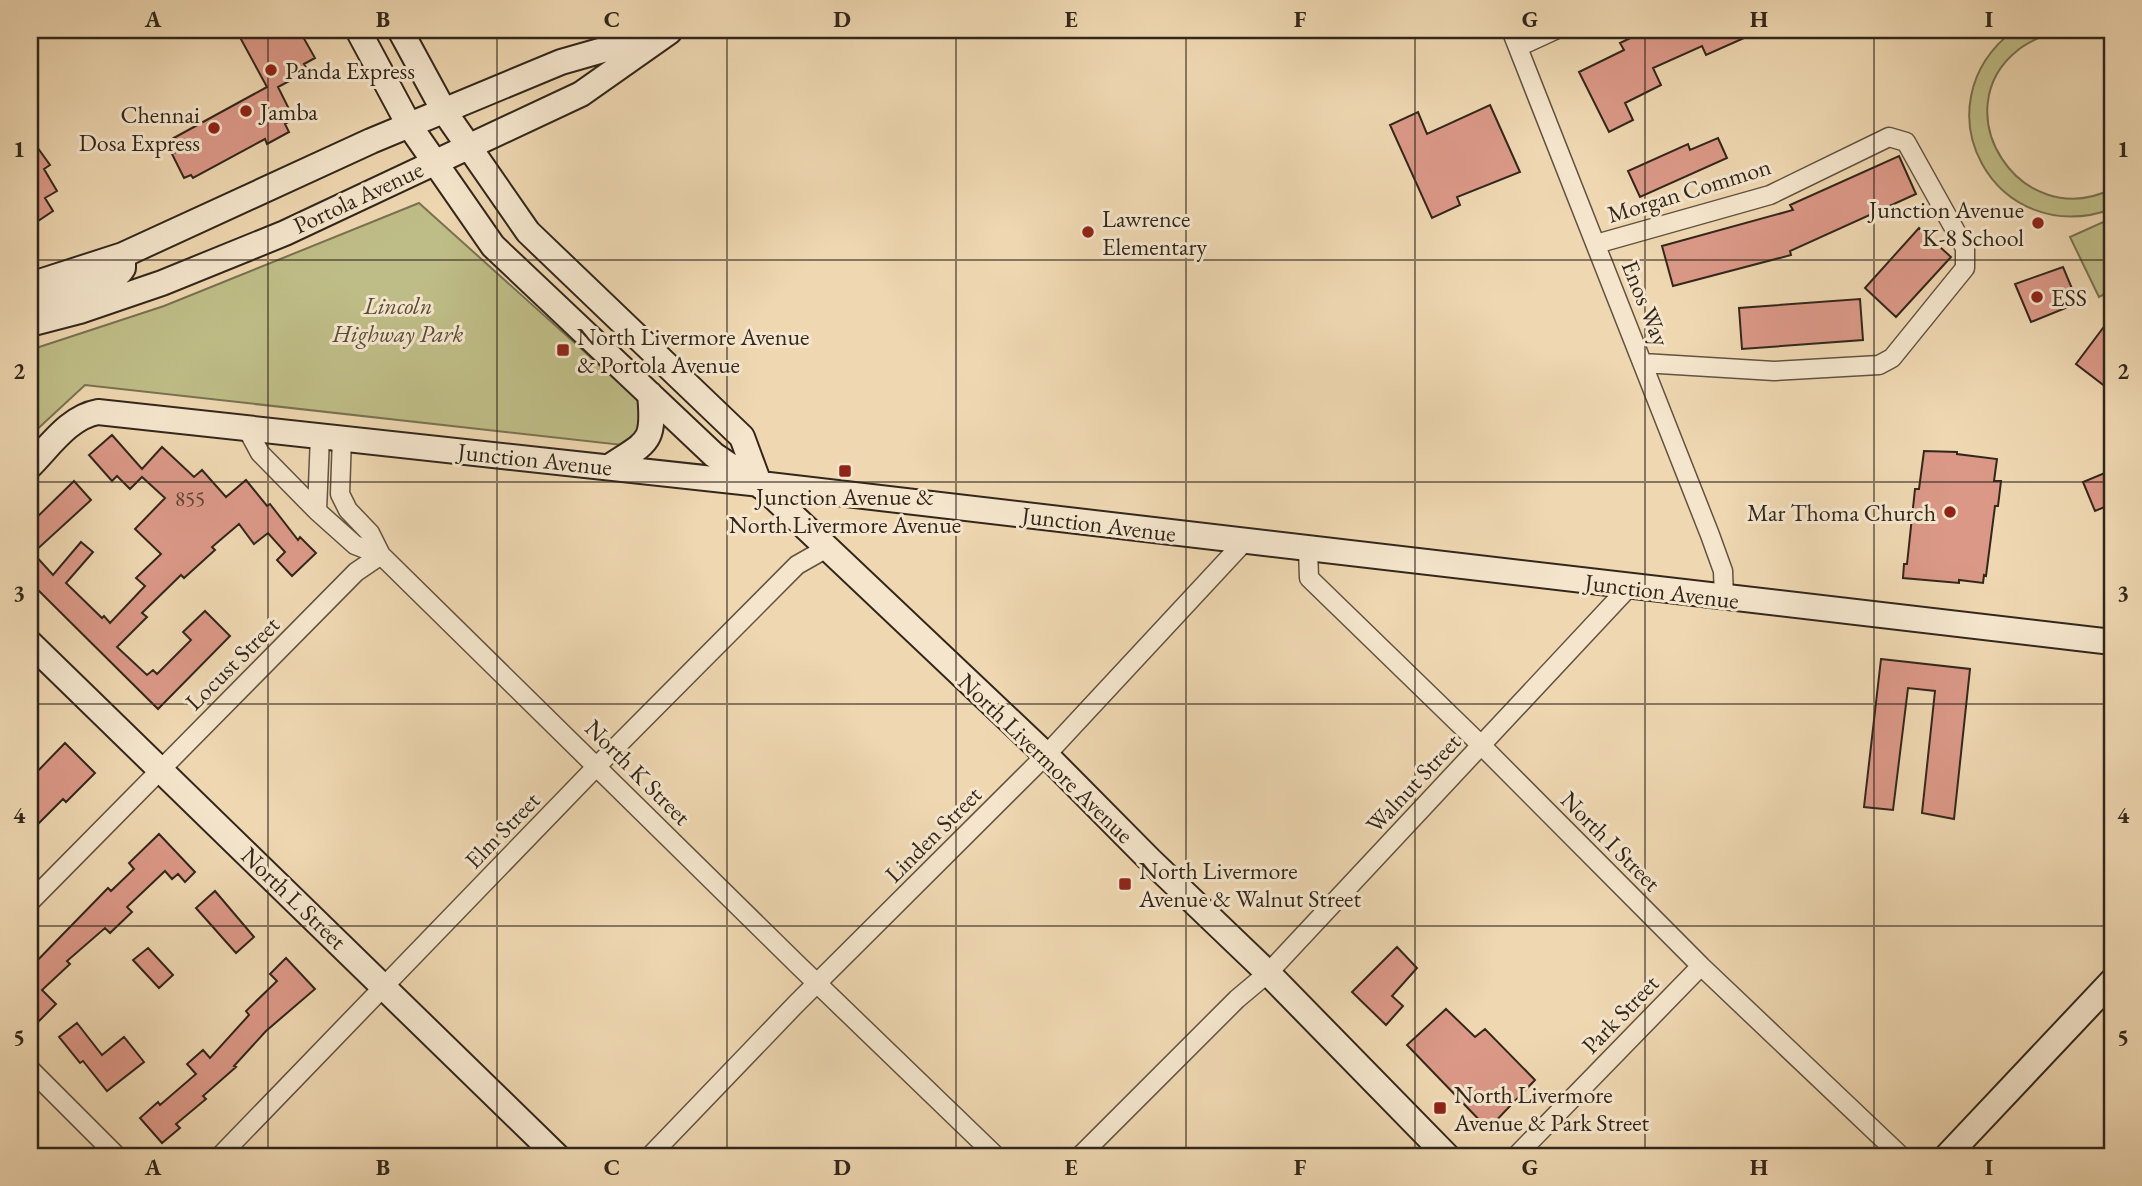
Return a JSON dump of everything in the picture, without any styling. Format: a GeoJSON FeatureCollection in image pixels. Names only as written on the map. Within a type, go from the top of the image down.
{"type":"FeatureCollection","features":[{"type":"Feature","properties":{"kind":"main road","name":"North Livermore Avenue"},"geometry":{"type":"LineString","coordinates":[[358,30],[409,125],[493,246],[714,455],[759,483],[1046,755],[1268,973],[1447,1156]]}},
{"type":"Feature","properties":{"kind":"main road","name":"North Livermore Avenue"},"geometry":{"type":"LineString","coordinates":[[400,30],[444,111],[528,232],[742,437],[759,483]]}},
{"type":"Feature","properties":{"kind":"main road","name":"Portola Avenue"},"geometry":{"type":"LineString","coordinates":[[30,285],[123,255],[409,125],[561,62],[671,31]]}},
{"type":"Feature","properties":{"kind":"main road","name":"Portola Avenue"},"geometry":{"type":"LineString","coordinates":[[30,324],[80,311],[162,283],[285,233],[581,94],[671,31]]}},
{"type":"Feature","properties":{"kind":"main road"},"geometry":{"type":"LineString","coordinates":[[30,306],[108,282],[121,271],[123,255]]}},
{"type":"Feature","properties":{"kind":"main road"},"geometry":{"type":"LineString","coordinates":[[609,467],[642,445],[650,436],[653,423],[650,394]]}},
{"type":"Feature","properties":{"kind":"main road","name":"Junction Avenue"},"geometry":{"type":"LineString","coordinates":[[30,466],[71,424],[84,414],[98,412],[759,483],[2112,642]]}},
{"type":"Feature","properties":{"kind":"main road","name":"North L Street"},"geometry":{"type":"LineString","coordinates":[[30,643],[385,986],[556,1156]]}},
{"type":"Feature","properties":{"kind":"main road"},"geometry":{"type":"LineString","coordinates":[[1947,1156],[2112,982]]}},
{"type":"Feature","properties":{"kind":"street"},"geometry":{"type":"LineString","coordinates":[[1514,38],[1555,30]]}},
{"type":"Feature","properties":{"kind":"street","name":"Enos Way"},"geometry":{"type":"LineString","coordinates":[[1514,38],[1723,571],[1724,598]]}},
{"type":"Feature","properties":{"kind":"street","name":"Morgan Common"},"geometry":{"type":"LineString","coordinates":[[1595,244],[1770,195],[1889,137],[1906,142],[1965,248],[1965,268],[1892,358],[1879,366],[1774,371],[1643,363]]}},
{"type":"Feature","properties":{"kind":"street","name":"North K Street"},"geometry":{"type":"LineString","coordinates":[[246,427],[260,453],[317,511],[355,545],[381,555],[996,1156]]}},
{"type":"Feature","properties":{"kind":"street"},"geometry":{"type":"LineString","coordinates":[[317,511],[331,436]]}},
{"type":"Feature","properties":{"kind":"street"},"geometry":{"type":"LineString","coordinates":[[331,436],[340,494],[348,510],[370,533],[381,555]]}},
{"type":"Feature","properties":{"kind":"street","name":"Linden Street"},"geometry":{"type":"LineString","coordinates":[[650,1156],[817,983],[1046,755],[1245,541]]}},
{"type":"Feature","properties":{"kind":"street","name":"Elm Street"},"geometry":{"type":"LineString","coordinates":[[220,1156],[597,766],[797,565],[827,548]]}},
{"type":"Feature","properties":{"kind":"street","name":"North I Street"},"geometry":{"type":"LineString","coordinates":[[1308,549],[1309,578],[1482,746],[1701,967],[1901,1156]]}},
{"type":"Feature","properties":{"kind":"street","name":"Locust Street"},"geometry":{"type":"LineString","coordinates":[[30,902],[356,572],[381,555]]}},
{"type":"Feature","properties":{"kind":"street","name":"Walnut Street"},"geometry":{"type":"LineString","coordinates":[[1080,1156],[1237,999],[1268,973],[1629,587]]}},
{"type":"Feature","properties":{"kind":"street","name":"Park Street"},"geometry":{"type":"LineString","coordinates":[[1516,1156],[1701,967]]}},
{"type":"Feature","properties":{"kind":"street"},"geometry":{"type":"LineString","coordinates":[[30,1069],[117,1156]]}},
{"type":"Feature","properties":{"kind":"green space"},"geometry":{"type":"Polygon","coordinates":[[[2014,30],[2056,30],[2018,50],[1996,75],[1988,103],[1990,132],[2002,159],[2022,181],[2048,195],[2078,198],[2112,189],[2112,209],[2070,216],[2033,209],[2003,191],[1982,164],[1971,131],[1971,96],[1985,61],[2014,30]]]}},
{"type":"Feature","properties":{"kind":"green space","name":"Lincoln Highway Park"},"geometry":{"type":"Polygon","coordinates":[[[419,203],[656,416],[649,448],[85,385],[30,436],[30,350],[164,306],[419,203]]]}},
{"type":"Feature","properties":{"kind":"green space"},"geometry":{"type":"Polygon","coordinates":[[[2112,218],[2112,290],[2099,297],[2070,237],[2112,218]]]}},
{"type":"Feature","properties":{"kind":"building"},"geometry":{"type":"Polygon","coordinates":[[[236,30],[294,30],[298,37],[302,35],[315,58],[304,64],[308,71],[278,87],[294,119],[285,124],[289,132],[267,144],[265,139],[193,178],[191,175],[184,178],[172,154],[176,152],[170,140],[267,87],[236,30]]]}},
{"type":"Feature","properties":{"kind":"building"},"geometry":{"type":"Polygon","coordinates":[[[1647,30],[1762,30],[1706,55],[1702,46],[1653,68],[1661,85],[1625,103],[1633,120],[1609,132],[1579,72],[1624,50],[1620,43],[1647,30]]]}},
{"type":"Feature","properties":{"kind":"building"},"geometry":{"type":"Polygon","coordinates":[[[1490,105],[1520,172],[1457,197],[1460,205],[1432,218],[1390,125],[1418,112],[1427,134],[1490,105]]]}},
{"type":"Feature","properties":{"kind":"building"},"geometry":{"type":"Polygon","coordinates":[[[30,137],[50,165],[44,169],[57,191],[45,198],[53,211],[35,223],[30,214],[30,137]]]}},
{"type":"Feature","properties":{"kind":"building"},"geometry":{"type":"Polygon","coordinates":[[[1718,138],[1727,158],[1640,197],[1628,171],[1688,144],[1690,150],[1718,138]]]}},
{"type":"Feature","properties":{"kind":"building"},"geometry":{"type":"Polygon","coordinates":[[[1899,156],[1916,194],[1790,251],[1791,255],[1673,286],[1662,246],[1793,210],[1790,205],[1899,156]]]}},
{"type":"Feature","properties":{"kind":"building"},"geometry":{"type":"Polygon","coordinates":[[[1919,228],[1951,257],[1896,317],[1865,288],[1919,228]]]}},
{"type":"Feature","properties":{"kind":"building"},"geometry":{"type":"Polygon","coordinates":[[[2063,267],[2078,303],[2031,322],[2015,284],[2063,267]]]}},
{"type":"Feature","properties":{"kind":"building"},"geometry":{"type":"Polygon","coordinates":[[[1860,299],[1863,340],[1742,349],[1739,308],[1860,299]]]}},
{"type":"Feature","properties":{"kind":"building"},"geometry":{"type":"Polygon","coordinates":[[[2112,316],[2112,379],[2106,387],[2076,364],[2112,316]]]}},
{"type":"Feature","properties":{"kind":"building"},"geometry":{"type":"Polygon","coordinates":[[[112,435],[142,469],[162,447],[194,477],[202,470],[226,497],[246,480],[267,506],[270,504],[298,540],[300,537],[316,553],[292,576],[277,560],[285,552],[268,533],[254,544],[239,524],[212,547],[215,550],[184,578],[181,575],[142,613],[147,617],[117,647],[147,675],[153,670],[157,674],[191,640],[183,632],[205,611],[230,636],[158,709],[30,582],[30,524],[74,481],[91,500],[33,553],[53,575],[81,542],[93,552],[66,583],[110,623],[145,586],[136,578],[161,554],[135,529],[165,498],[142,477],[130,489],[117,476],[112,481],[89,455],[112,435]]]}},
{"type":"Feature","properties":{"kind":"building","name":"Mar Thoma Church"},"geometry":{"type":"Polygon","coordinates":[[[1924,451],[1957,452],[1997,459],[1994,481],[2001,481],[1983,583],[1903,578],[1915,489],[1919,489],[1924,451]]]}},
{"type":"Feature","properties":{"kind":"building"},"geometry":{"type":"Polygon","coordinates":[[[2112,470],[2112,504],[2095,511],[2083,482],[2112,470]]]}},
{"type":"Feature","properties":{"kind":"building"},"geometry":{"type":"Polygon","coordinates":[[[1881,659],[1970,669],[1954,819],[1922,813],[1935,691],[1908,688],[1893,810],[1864,807],[1881,659]]]}},
{"type":"Feature","properties":{"kind":"building"},"geometry":{"type":"Polygon","coordinates":[[[65,743],[95,773],[66,802],[63,799],[30,832],[30,779],[65,743]]]}},
{"type":"Feature","properties":{"kind":"building"},"geometry":{"type":"Polygon","coordinates":[[[159,834],[195,872],[185,882],[178,874],[172,879],[165,871],[127,907],[132,912],[110,933],[105,928],[67,961],[70,964],[42,990],[56,1004],[38,1022],[30,1014],[30,968],[108,888],[111,891],[134,869],[129,863],[159,834]]]}},
{"type":"Feature","properties":{"kind":"building"},"geometry":{"type":"Polygon","coordinates":[[[215,891],[254,937],[236,953],[196,908],[215,891]]]}},
{"type":"Feature","properties":{"kind":"building"},"geometry":{"type":"Polygon","coordinates":[[[1397,947],[1417,968],[1392,996],[1403,1006],[1386,1025],[1352,992],[1397,947]]]}},
{"type":"Feature","properties":{"kind":"building"},"geometry":{"type":"Polygon","coordinates":[[[148,948],[173,975],[159,988],[133,960],[148,948]]]}},
{"type":"Feature","properties":{"kind":"building"},"geometry":{"type":"Polygon","coordinates":[[[286,958],[315,989],[266,1031],[234,1066],[236,1067],[203,1096],[206,1099],[176,1124],[180,1128],[162,1143],[140,1118],[158,1102],[160,1105],[196,1074],[187,1064],[203,1050],[210,1058],[249,1015],[246,1011],[277,981],[270,974],[286,958]]]}},
{"type":"Feature","properties":{"kind":"building"},"geometry":{"type":"Polygon","coordinates":[[[1446,1009],[1475,1037],[1485,1029],[1535,1080],[1488,1129],[1407,1045],[1446,1009]]]}},
{"type":"Feature","properties":{"kind":"building"},"geometry":{"type":"Polygon","coordinates":[[[77,1023],[102,1055],[124,1037],[144,1062],[107,1091],[59,1037],[77,1023]]]}},
{"type":"Feature","properties":{"kind":"place","name":"Panda Express"},"geometry":{"type":"Point","coordinates":[271,70]}},
{"type":"Feature","properties":{"kind":"place","name":"Jamba"},"geometry":{"type":"Point","coordinates":[246,111]}},
{"type":"Feature","properties":{"kind":"place","name":"Chennai Dosa Express"},"geometry":{"type":"Point","coordinates":[214,128]}},
{"type":"Feature","properties":{"kind":"place","name":"Junction Avenue K-8 School"},"geometry":{"type":"Point","coordinates":[2038,223]}},
{"type":"Feature","properties":{"kind":"place","name":"Lawrence Elementary"},"geometry":{"type":"Point","coordinates":[1088,232]}},
{"type":"Feature","properties":{"kind":"place","name":"ESS"},"geometry":{"type":"Point","coordinates":[2037,297]}},
{"type":"Feature","properties":{"kind":"place","name":"North Livermore Avenue & Portola Avenue"},"geometry":{"type":"Point","coordinates":[563,350]}},
{"type":"Feature","properties":{"kind":"place","name":"Junction Avenue & North Livermore Avenue"},"geometry":{"type":"Point","coordinates":[845,471]}},
{"type":"Feature","properties":{"kind":"place","name":"Mar Thoma Church"},"geometry":{"type":"Point","coordinates":[1950,512]}},
{"type":"Feature","properties":{"kind":"place","name":"North Livermore Avenue & Walnut Street"},"geometry":{"type":"Point","coordinates":[1125,884]}},
{"type":"Feature","properties":{"kind":"place","name":"North Livermore Avenue & Park Street"},"geometry":{"type":"Point","coordinates":[1440,1108]}}]}
